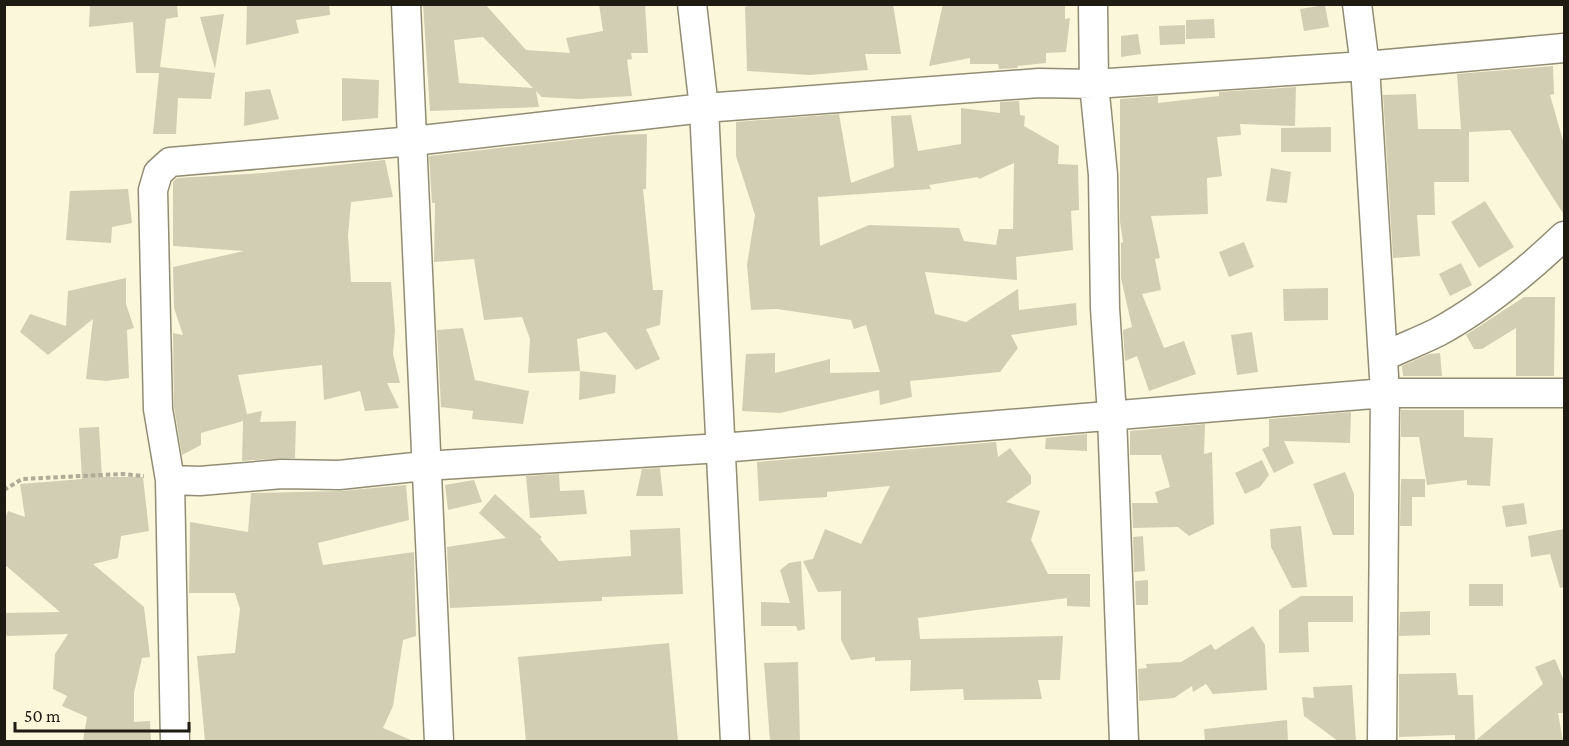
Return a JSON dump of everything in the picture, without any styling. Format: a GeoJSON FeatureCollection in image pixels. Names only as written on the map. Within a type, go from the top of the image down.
{"type":"FeatureCollection","features":[{"type":"Feature","properties":{"kind":"street"},"geometry":{"type":"LineString","coordinates":[[406,4],[424,466],[439,741]]}},
{"type":"Feature","properties":{"kind":"street"},"geometry":{"type":"LineString","coordinates":[[692,4],[704,108],[735,741]]}},
{"type":"Feature","properties":{"kind":"street"},"geometry":{"type":"LineString","coordinates":[[1093,4],[1094,84],[1103,175],[1105,309],[1112,415],[1124,741]]}},
{"type":"Feature","properties":{"kind":"street"},"geometry":{"type":"LineString","coordinates":[[1357,4],[1365,66],[1385,393],[1382,741]]}},
{"type":"Feature","properties":{"kind":"street"},"geometry":{"type":"LineString","coordinates":[[175,741],[171,480],[158,409],[153,190],[158,173],[171,162],[413,141],[704,108],[1039,83],[1094,84],[1365,66],[1564,48]]}},
{"type":"Feature","properties":{"kind":"street"},"geometry":{"type":"LineString","coordinates":[[1383,357],[1438,332],[1491,297],[1531,267],[1564,236]]}},
{"type":"Feature","properties":{"kind":"street"},"geometry":{"type":"LineString","coordinates":[[171,480],[200,481],[282,474],[339,475],[424,466],[722,448],[1385,393],[1564,393]]}},
{"type":"Feature","properties":{"kind":"path"},"geometry":{"type":"LineString","coordinates":[[4,490],[22,479],[34,478],[122,474],[171,480]]}},
{"type":"Feature","properties":{"kind":"building"},"geometry":{"type":"Polygon","coordinates":[[[90,4],[177,4],[178,17],[166,19],[160,67],[215,73],[211,99],[178,98],[176,134],[153,134],[159,73],[136,73],[133,22],[89,27],[90,4]]]}},
{"type":"Feature","properties":{"kind":"building"},"geometry":{"type":"Polygon","coordinates":[[[247,4],[329,4],[330,15],[296,20],[299,33],[246,45],[247,4]]]}},
{"type":"Feature","properties":{"kind":"building"},"geometry":{"type":"Polygon","coordinates":[[[423,4],[485,4],[526,50],[570,53],[566,38],[603,31],[599,4],[645,4],[648,53],[631,53],[632,59],[627,60],[632,96],[579,99],[542,97],[536,91],[539,107],[430,111],[423,4]],[[483,37],[454,40],[459,83],[533,88],[483,37]]]}},
{"type":"Feature","properties":{"kind":"building"},"geometry":{"type":"Polygon","coordinates":[[[753,4],[893,4],[901,54],[865,54],[868,70],[810,75],[747,71],[745,7],[753,4]]]}},
{"type":"Feature","properties":{"kind":"building"},"geometry":{"type":"Polygon","coordinates":[[[943,4],[1065,4],[1065,19],[1070,18],[1066,52],[1046,53],[1046,63],[1017,66],[1018,68],[999,69],[998,64],[970,64],[970,58],[929,66],[943,4]]]}},
{"type":"Feature","properties":{"kind":"building"},"geometry":{"type":"Polygon","coordinates":[[[1325,5],[1329,27],[1304,31],[1300,9],[1325,5]]]}},
{"type":"Feature","properties":{"kind":"building"},"geometry":{"type":"Polygon","coordinates":[[[224,14],[215,69],[200,17],[224,14]]]}},
{"type":"Feature","properties":{"kind":"building"},"geometry":{"type":"Polygon","coordinates":[[[1214,19],[1215,38],[1186,39],[1186,20],[1214,19]]]}},
{"type":"Feature","properties":{"kind":"building"},"geometry":{"type":"Polygon","coordinates":[[[1185,25],[1185,44],[1160,45],[1159,26],[1185,25]]]}},
{"type":"Feature","properties":{"kind":"building"},"geometry":{"type":"Polygon","coordinates":[[[1138,34],[1141,54],[1121,57],[1121,36],[1138,34]]]}},
{"type":"Feature","properties":{"kind":"building"},"geometry":{"type":"Polygon","coordinates":[[[1553,66],[1554,94],[1550,95],[1564,144],[1564,215],[1510,130],[1469,132],[1469,182],[1434,182],[1435,215],[1417,215],[1420,256],[1393,258],[1383,95],[1416,94],[1418,129],[1461,129],[1457,74],[1553,66]]]}},
{"type":"Feature","properties":{"kind":"building"},"geometry":{"type":"Polygon","coordinates":[[[342,78],[379,80],[378,118],[342,121],[342,78]]]}},
{"type":"Feature","properties":{"kind":"building"},"geometry":{"type":"Polygon","coordinates":[[[1296,87],[1295,126],[1240,124],[1241,135],[1217,137],[1222,176],[1207,178],[1208,214],[1151,216],[1160,258],[1155,259],[1161,290],[1142,294],[1164,348],[1184,341],[1196,374],[1149,391],[1137,356],[1125,361],[1123,330],[1132,327],[1121,278],[1121,243],[1123,242],[1120,222],[1120,99],[1158,96],[1158,103],[1219,96],[1219,92],[1296,87]]]}},
{"type":"Feature","properties":{"kind":"building"},"geometry":{"type":"Polygon","coordinates":[[[270,89],[279,119],[244,126],[245,92],[270,89]]]}},
{"type":"Feature","properties":{"kind":"building"},"geometry":{"type":"Polygon","coordinates":[[[1019,101],[1020,115],[1025,116],[1024,126],[1059,146],[1058,164],[1078,165],[1079,210],[1071,211],[1073,250],[1016,257],[1017,280],[925,272],[935,314],[966,322],[1018,289],[1019,310],[1076,303],[1077,325],[1011,335],[1018,348],[1000,372],[910,381],[912,397],[880,405],[879,390],[780,413],[742,411],[746,354],[775,353],[775,373],[830,359],[830,373],[880,372],[866,325],[854,329],[851,320],[777,309],[751,310],[747,265],[755,215],[736,156],[736,122],[839,114],[851,183],[894,167],[891,116],[911,115],[918,151],[961,144],[961,108],[1000,113],[1000,102],[1019,101]],[[1014,163],[979,179],[978,177],[929,185],[931,189],[818,197],[820,246],[869,225],[959,228],[964,241],[996,245],[999,229],[1013,229],[1014,163]]]}},
{"type":"Feature","properties":{"kind":"building"},"geometry":{"type":"Polygon","coordinates":[[[1331,127],[1331,152],[1281,152],[1281,128],[1331,127]]]}},
{"type":"Feature","properties":{"kind":"building"},"geometry":{"type":"Polygon","coordinates":[[[647,134],[646,189],[643,189],[653,290],[663,290],[660,325],[646,329],[660,359],[636,370],[606,332],[577,339],[580,371],[528,373],[530,339],[522,317],[484,320],[474,259],[434,262],[435,203],[432,203],[429,156],[614,135],[647,134]]]}},
{"type":"Feature","properties":{"kind":"building"},"geometry":{"type":"Polygon","coordinates":[[[385,160],[393,197],[351,202],[348,235],[351,282],[391,282],[395,331],[393,354],[400,383],[387,383],[399,408],[365,411],[360,391],[324,400],[322,365],[238,375],[247,414],[262,411],[260,422],[296,421],[295,458],[242,461],[243,421],[201,433],[201,445],[182,455],[174,407],[173,333],[183,335],[174,308],[173,267],[244,251],[173,246],[173,182],[177,178],[263,173],[385,160]]]}},
{"type":"Feature","properties":{"kind":"building"},"geometry":{"type":"Polygon","coordinates":[[[1271,168],[1291,172],[1287,203],[1266,201],[1271,168]]]}},
{"type":"Feature","properties":{"kind":"building"},"geometry":{"type":"Polygon","coordinates":[[[128,189],[132,223],[112,227],[111,243],[66,240],[70,191],[128,189]]]}},
{"type":"Feature","properties":{"kind":"building"},"geometry":{"type":"Polygon","coordinates":[[[1485,201],[1514,247],[1479,268],[1451,222],[1485,201]]]}},
{"type":"Feature","properties":{"kind":"building"},"geometry":{"type":"Polygon","coordinates":[[[1244,242],[1254,267],[1229,277],[1219,252],[1244,242]]]}},
{"type":"Feature","properties":{"kind":"building"},"geometry":{"type":"Polygon","coordinates":[[[1461,263],[1472,285],[1450,296],[1439,274],[1461,263]]]}},
{"type":"Feature","properties":{"kind":"building"},"geometry":{"type":"Polygon","coordinates":[[[126,278],[126,304],[134,328],[127,330],[129,378],[106,381],[86,379],[93,319],[48,355],[20,332],[30,314],[66,326],[68,291],[126,278]]]}},
{"type":"Feature","properties":{"kind":"building"},"geometry":{"type":"Polygon","coordinates":[[[1328,288],[1328,320],[1284,321],[1283,289],[1328,288]]]}},
{"type":"Feature","properties":{"kind":"building"},"geometry":{"type":"Polygon","coordinates":[[[1524,297],[1555,297],[1554,376],[1516,376],[1516,328],[1482,349],[1474,349],[1466,335],[1524,297]]]}},
{"type":"Feature","properties":{"kind":"building"},"geometry":{"type":"Polygon","coordinates":[[[463,328],[475,380],[529,391],[523,424],[472,419],[473,411],[441,407],[437,330],[463,328]]]}},
{"type":"Feature","properties":{"kind":"building"},"geometry":{"type":"Polygon","coordinates":[[[1252,332],[1258,372],[1237,375],[1231,335],[1252,332]]]}},
{"type":"Feature","properties":{"kind":"building"},"geometry":{"type":"Polygon","coordinates":[[[1440,353],[1442,376],[1403,376],[1402,366],[1429,354],[1440,353]]]}},
{"type":"Feature","properties":{"kind":"building"},"geometry":{"type":"Polygon","coordinates":[[[580,371],[616,375],[615,393],[579,400],[580,371]]]}},
{"type":"Feature","properties":{"kind":"building"},"geometry":{"type":"Polygon","coordinates":[[[1401,410],[1464,410],[1464,437],[1493,438],[1490,486],[1467,485],[1467,480],[1427,485],[1419,437],[1401,437],[1401,410]]]}},
{"type":"Feature","properties":{"kind":"building"},"geometry":{"type":"Polygon","coordinates":[[[1351,412],[1350,443],[1284,441],[1294,463],[1274,473],[1262,449],[1269,446],[1269,419],[1351,412]]]}},
{"type":"Feature","properties":{"kind":"building"},"geometry":{"type":"Polygon","coordinates":[[[1205,424],[1204,454],[1212,452],[1214,524],[1189,536],[1178,527],[1133,528],[1132,503],[1158,503],[1155,492],[1170,487],[1161,455],[1130,455],[1130,431],[1205,424]]]}},
{"type":"Feature","properties":{"kind":"building"},"geometry":{"type":"Polygon","coordinates":[[[99,427],[102,477],[143,477],[149,531],[121,536],[118,558],[93,564],[144,607],[150,657],[142,658],[134,693],[134,722],[150,721],[151,741],[83,741],[87,717],[62,706],[67,696],[53,689],[55,654],[68,634],[7,636],[4,629],[4,613],[60,612],[4,564],[4,522],[8,511],[25,517],[20,484],[82,479],[79,428],[99,427]]]}},
{"type":"Feature","properties":{"kind":"building"},"geometry":{"type":"Polygon","coordinates":[[[1087,434],[1087,451],[1045,449],[1046,438],[1087,434]]]}},
{"type":"Feature","properties":{"kind":"building"},"geometry":{"type":"Polygon","coordinates":[[[996,442],[998,457],[1010,448],[1031,476],[1031,484],[1006,502],[1040,511],[1031,540],[1048,574],[1090,574],[1090,607],[1067,606],[1067,598],[918,618],[920,639],[1063,636],[1060,680],[1038,680],[1042,699],[964,700],[963,689],[910,691],[911,660],[875,661],[875,657],[851,660],[841,640],[841,591],[818,592],[803,561],[813,559],[825,529],[861,544],[890,486],[827,492],[827,497],[759,501],[757,462],[996,442]]]}},
{"type":"Feature","properties":{"kind":"building"},"geometry":{"type":"Polygon","coordinates":[[[1262,460],[1269,475],[1260,487],[1245,494],[1235,473],[1262,460]]]}},
{"type":"Feature","properties":{"kind":"building"},"geometry":{"type":"Polygon","coordinates":[[[660,468],[663,496],[636,496],[642,469],[660,468]]]}},
{"type":"Feature","properties":{"kind":"building"},"geometry":{"type":"Polygon","coordinates":[[[1345,472],[1354,494],[1354,535],[1333,535],[1313,484],[1345,472]]]}},
{"type":"Feature","properties":{"kind":"building"},"geometry":{"type":"Polygon","coordinates":[[[559,474],[560,491],[584,490],[587,514],[530,518],[526,476],[559,474]]]}},
{"type":"Feature","properties":{"kind":"building"},"geometry":{"type":"Polygon","coordinates":[[[1401,479],[1425,479],[1425,497],[1412,497],[1412,526],[1400,526],[1401,479]]]}},
{"type":"Feature","properties":{"kind":"building"},"geometry":{"type":"Polygon","coordinates":[[[474,480],[482,502],[448,510],[445,485],[474,480]]]}},
{"type":"Feature","properties":{"kind":"building"},"geometry":{"type":"Polygon","coordinates":[[[406,485],[409,520],[318,543],[323,565],[414,552],[416,636],[403,640],[393,706],[383,728],[413,741],[205,741],[197,656],[235,653],[240,609],[235,593],[189,593],[190,522],[248,532],[251,493],[341,491],[406,485]]]}},
{"type":"Feature","properties":{"kind":"building"},"geometry":{"type":"Polygon","coordinates":[[[495,494],[542,537],[540,539],[559,561],[631,556],[630,530],[680,528],[683,594],[602,597],[602,601],[450,608],[447,547],[506,538],[479,513],[495,494]]]}},
{"type":"Feature","properties":{"kind":"building"},"geometry":{"type":"Polygon","coordinates":[[[1524,503],[1527,524],[1506,527],[1502,506],[1524,503]]]}},
{"type":"Feature","properties":{"kind":"building"},"geometry":{"type":"Polygon","coordinates":[[[1301,526],[1307,587],[1292,588],[1271,547],[1270,529],[1301,526]]]}},
{"type":"Feature","properties":{"kind":"building"},"geometry":{"type":"Polygon","coordinates":[[[1564,529],[1564,587],[1560,588],[1550,554],[1531,557],[1528,536],[1564,529]]]}},
{"type":"Feature","properties":{"kind":"building"},"geometry":{"type":"Polygon","coordinates":[[[1143,536],[1145,571],[1134,572],[1133,537],[1143,536]]]}},
{"type":"Feature","properties":{"kind":"building"},"geometry":{"type":"Polygon","coordinates":[[[801,561],[805,629],[798,631],[796,626],[761,626],[761,602],[790,603],[780,570],[789,563],[801,561]]]}},
{"type":"Feature","properties":{"kind":"building"},"geometry":{"type":"Polygon","coordinates":[[[1148,580],[1148,605],[1136,605],[1135,581],[1148,580]]]}},
{"type":"Feature","properties":{"kind":"building"},"geometry":{"type":"Polygon","coordinates":[[[1469,584],[1503,584],[1503,606],[1469,606],[1469,584]]]}},
{"type":"Feature","properties":{"kind":"building"},"geometry":{"type":"Polygon","coordinates":[[[1301,596],[1353,596],[1353,622],[1308,622],[1309,652],[1279,653],[1279,610],[1301,596]]]}},
{"type":"Feature","properties":{"kind":"building"},"geometry":{"type":"Polygon","coordinates":[[[1430,611],[1430,635],[1399,636],[1400,612],[1430,611]]]}},
{"type":"Feature","properties":{"kind":"building"},"geometry":{"type":"Polygon","coordinates":[[[1253,626],[1265,645],[1267,690],[1213,694],[1206,684],[1193,692],[1192,686],[1174,698],[1139,701],[1138,669],[1147,668],[1146,664],[1181,662],[1211,644],[1215,650],[1253,626]]]}},
{"type":"Feature","properties":{"kind":"building"},"geometry":{"type":"Polygon","coordinates":[[[669,643],[678,741],[526,741],[518,657],[669,643]]]}},
{"type":"Feature","properties":{"kind":"building"},"geometry":{"type":"Polygon","coordinates":[[[1555,659],[1564,681],[1564,713],[1558,713],[1563,741],[1475,741],[1543,684],[1535,667],[1555,659]]]}},
{"type":"Feature","properties":{"kind":"building"},"geometry":{"type":"Polygon","coordinates":[[[798,662],[800,741],[770,741],[764,663],[798,662]]]}},
{"type":"Feature","properties":{"kind":"building"},"geometry":{"type":"Polygon","coordinates":[[[1456,673],[1458,695],[1473,695],[1475,741],[1455,741],[1455,735],[1399,737],[1399,674],[1456,673]]]}},
{"type":"Feature","properties":{"kind":"building"},"geometry":{"type":"Polygon","coordinates":[[[1352,685],[1356,741],[1338,741],[1304,716],[1302,697],[1314,698],[1313,687],[1352,685]]]}},
{"type":"Feature","properties":{"kind":"building"},"geometry":{"type":"Polygon","coordinates":[[[1287,720],[1288,741],[1205,741],[1204,729],[1287,720]]]}}]}
